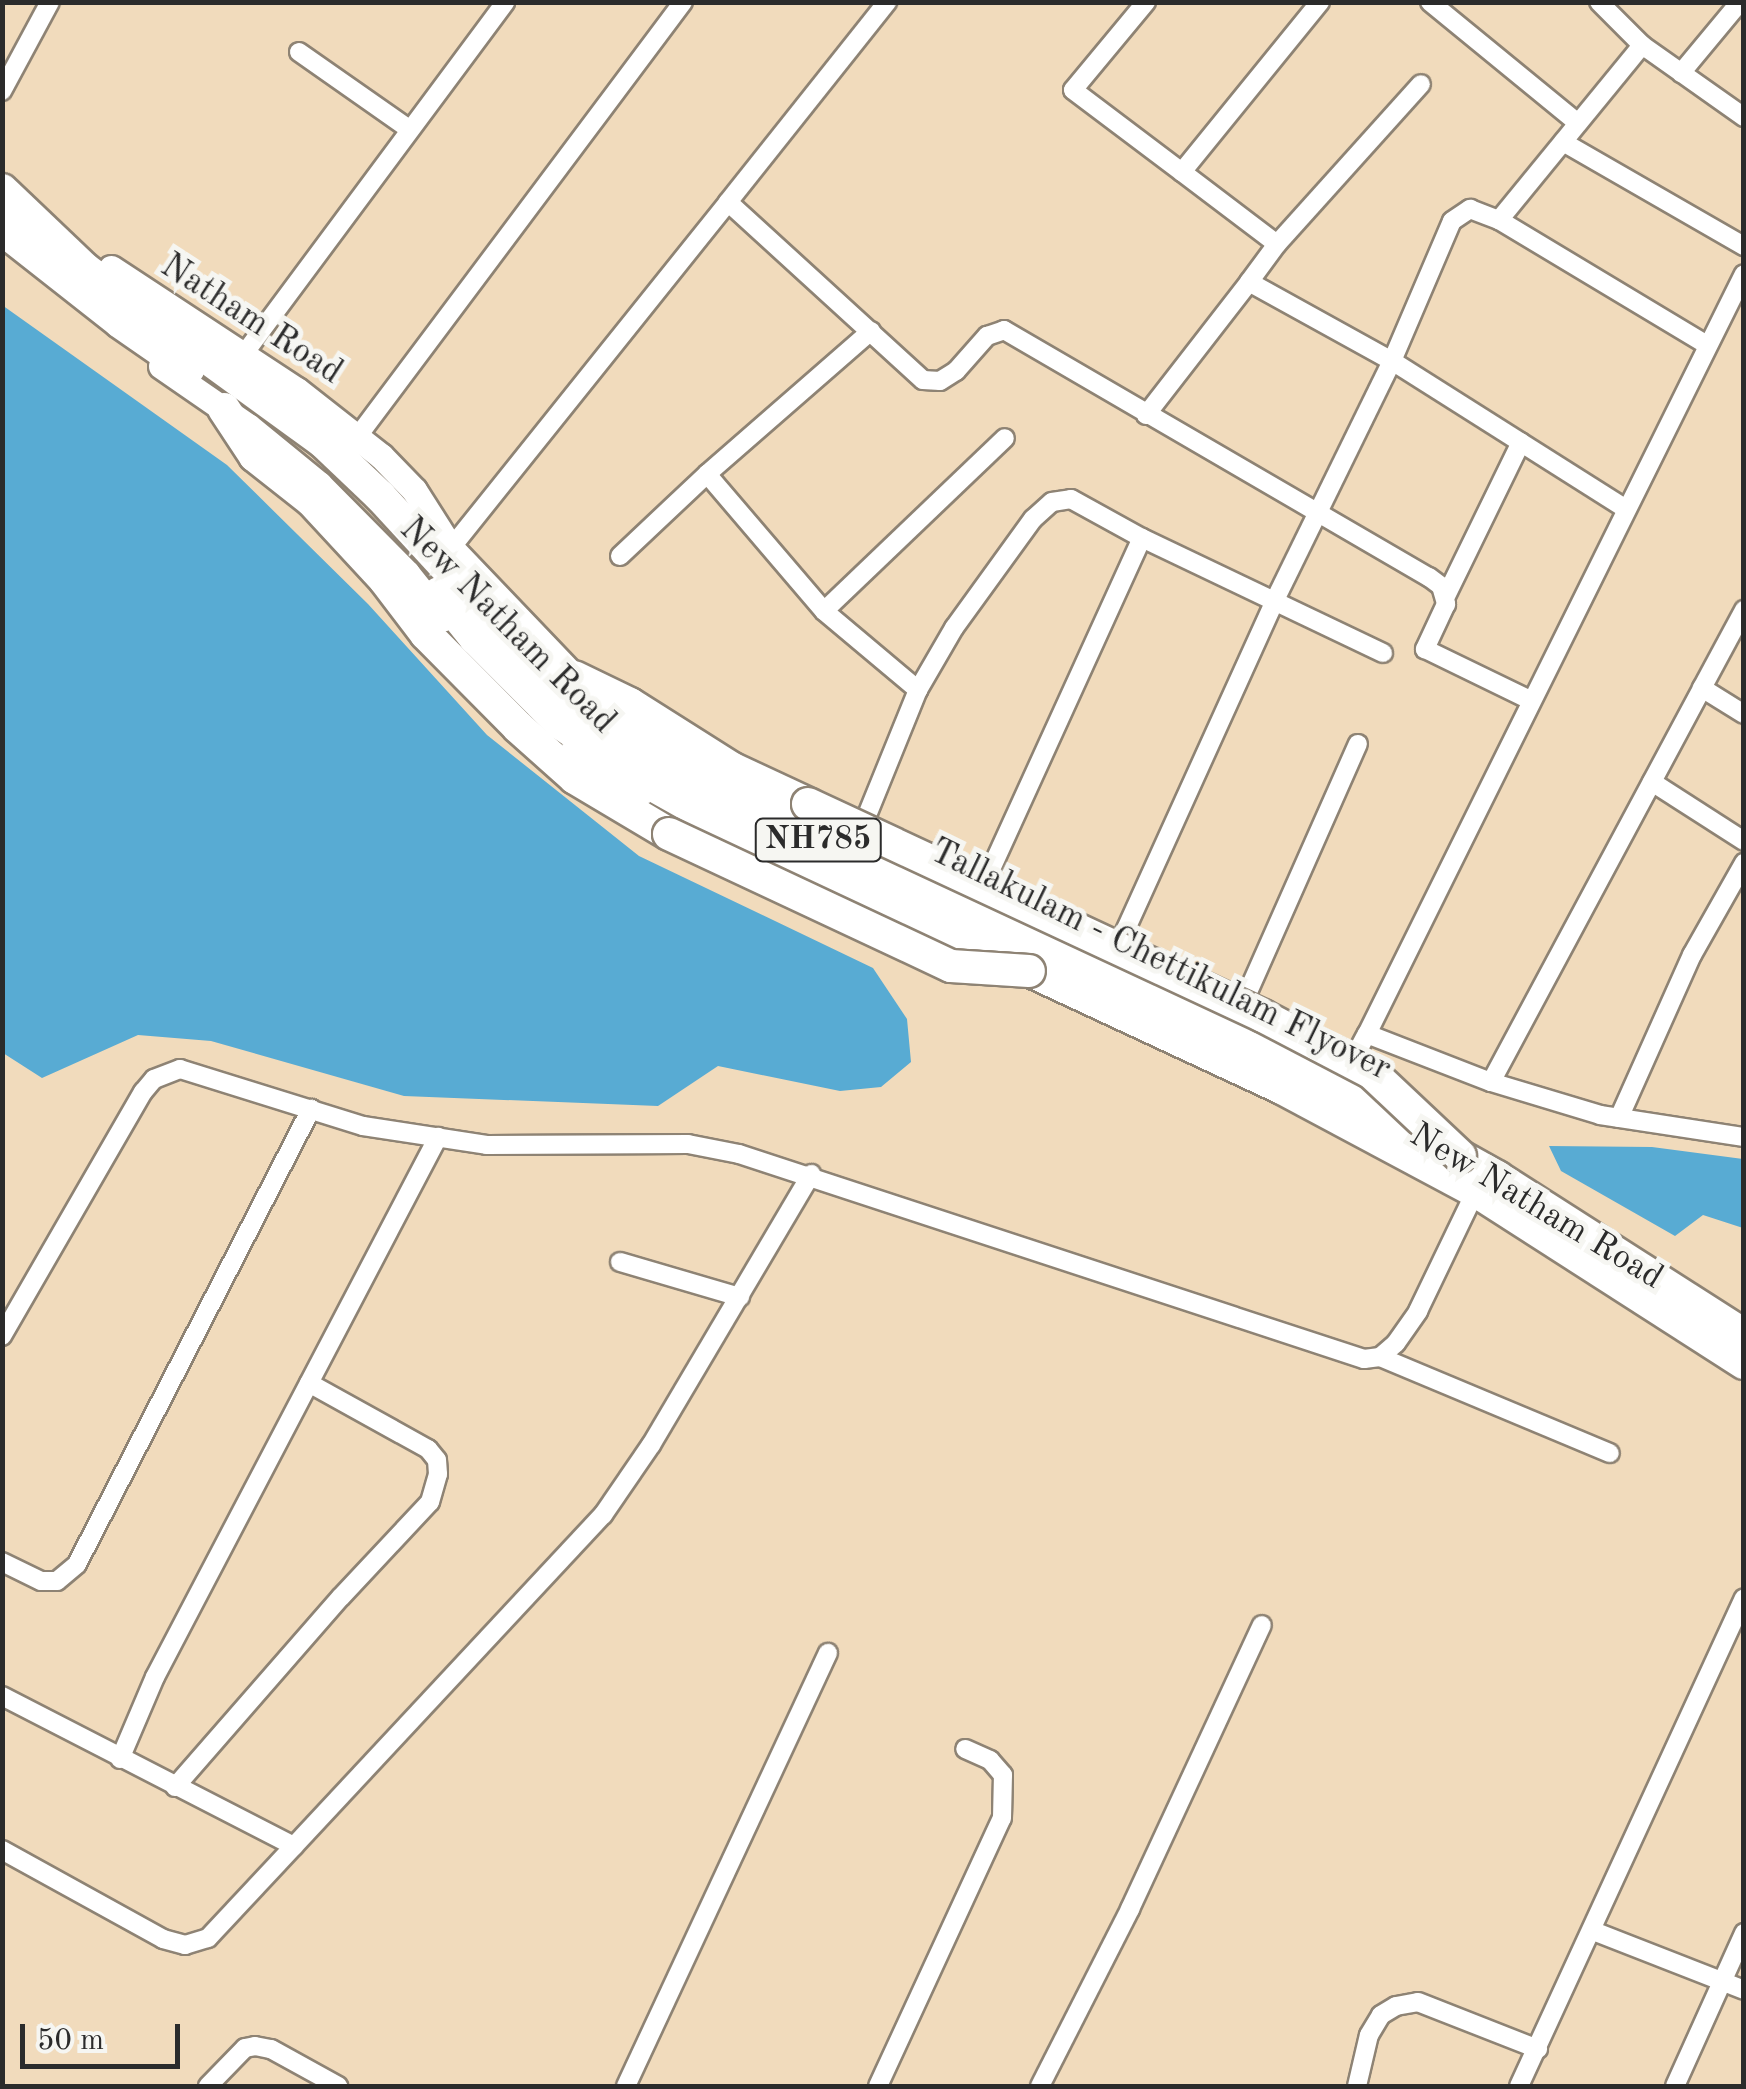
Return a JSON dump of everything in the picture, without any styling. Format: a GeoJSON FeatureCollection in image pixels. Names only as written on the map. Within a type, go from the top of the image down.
{"type":"FeatureCollection","features":[{"type":"Feature","properties":{"kind":"highway","name":"Tallakulam - Chettikulam Flyover"},"geometry":{"type":"LineString","coordinates":[[2,190],[86,269],[322,442],[380,496],[563,695],[629,739],[693,778],[1203,1020],[1460,1156],[1744,1335]]}},
{"type":"Feature","properties":{"kind":"highway","name":"Tallakulam - Chettikulam Flyover"},"geometry":{"type":"LineString","coordinates":[[5,238],[268,423],[333,477],[396,540],[475,638],[560,722],[650,783],[760,844],[1280,1087],[1482,1195],[1744,1364]]}},
{"type":"Feature","properties":{"kind":"highway"},"geometry":{"type":"LineString","coordinates":[[224,410],[255,456],[311,500],[385,580],[426,634],[575,778],[670,834],[952,966],[1029,971]]}},
{"type":"Feature","properties":{"kind":"highway"},"geometry":{"type":"LineString","coordinates":[[574,677],[630,704],[733,770],[1263,1016],[1372,1073],[1460,1156]]}},
{"type":"Feature","properties":{"kind":"main road","name":"Natham Road"},"geometry":{"type":"LineString","coordinates":[[2,179],[128,281],[244,354],[358,436],[414,490],[448,541]]}},
{"type":"Feature","properties":{"kind":"main road","name":"New Natham Road"},"geometry":{"type":"LineString","coordinates":[[5,238],[134,347],[319,484],[407,573],[452,629],[539,720],[603,772],[747,857],[1080,1006],[1470,1203],[1744,1376]]}},
{"type":"Feature","properties":{"kind":"main road","name":"New Natham Road"},"geometry":{"type":"LineString","coordinates":[[448,541],[588,691],[732,780],[1238,1015],[1493,1160],[1744,1317]]}},
{"type":"Feature","properties":{"kind":"street"},"geometry":{"type":"LineString","coordinates":[[2,92],[50,2]]}},
{"type":"Feature","properties":{"kind":"street"},"geometry":{"type":"LineString","coordinates":[[244,354],[505,2]]}},
{"type":"Feature","properties":{"kind":"street"},"geometry":{"type":"LineString","coordinates":[[358,436],[683,2]]}},
{"type":"Feature","properties":{"kind":"street"},"geometry":{"type":"LineString","coordinates":[[448,541],[728,202],[886,2]]}},
{"type":"Feature","properties":{"kind":"street"},"geometry":{"type":"LineString","coordinates":[[1146,2],[1073,90],[1277,244]]}},
{"type":"Feature","properties":{"kind":"street"},"geometry":{"type":"LineString","coordinates":[[1182,172],[1320,2]]}},
{"type":"Feature","properties":{"kind":"street"},"geometry":{"type":"LineString","coordinates":[[1430,2],[1578,123]]}},
{"type":"Feature","properties":{"kind":"street"},"geometry":{"type":"LineString","coordinates":[[1598,2],[1642,45],[1744,116]]}},
{"type":"Feature","properties":{"kind":"street"},"geometry":{"type":"LineString","coordinates":[[1682,72],[1740,2]]}},
{"type":"Feature","properties":{"kind":"street"},"geometry":{"type":"LineString","coordinates":[[1499,220],[1642,45]]}},
{"type":"Feature","properties":{"kind":"street"},"geometry":{"type":"LineString","coordinates":[[299,52],[409,129]]}},
{"type":"Feature","properties":{"kind":"street"},"geometry":{"type":"LineString","coordinates":[[1146,414],[1277,244],[1421,84]]}},
{"type":"Feature","properties":{"kind":"street"},"geometry":{"type":"LineString","coordinates":[[1563,142],[1744,246]]}},
{"type":"Feature","properties":{"kind":"street"},"geometry":{"type":"LineString","coordinates":[[728,202],[923,380],[940,381],[956,371],[987,336],[1004,330],[1429,577],[1446,596]]}},
{"type":"Feature","properties":{"kind":"street"},"geometry":{"type":"LineString","coordinates":[[1113,958],[1275,600],[1392,360],[1452,221],[1470,209],[1499,220],[1706,344]]}},
{"type":"Feature","properties":{"kind":"street"},"geometry":{"type":"LineString","coordinates":[[1345,1074],[1744,274]]}},
{"type":"Feature","properties":{"kind":"street"},"geometry":{"type":"LineString","coordinates":[[1248,282],[1392,360],[1626,509]]}},
{"type":"Feature","properties":{"kind":"street"},"geometry":{"type":"LineString","coordinates":[[620,556],[871,331]]}},
{"type":"Feature","properties":{"kind":"street"},"geometry":{"type":"LineString","coordinates":[[824,611],[1005,438]]}},
{"type":"Feature","properties":{"kind":"street"},"geometry":{"type":"LineString","coordinates":[[1521,442],[1446,596],[1425,649],[1530,700]]}},
{"type":"Feature","properties":{"kind":"street"},"geometry":{"type":"LineString","coordinates":[[707,474],[824,611],[918,690]]}},
{"type":"Feature","properties":{"kind":"street"},"geometry":{"type":"LineString","coordinates":[[858,839],[918,690],[954,628],[1034,519],[1052,502],[1071,499],[1142,538],[1383,652]]}},
{"type":"Feature","properties":{"kind":"street"},"geometry":{"type":"LineString","coordinates":[[979,894],[1142,538]]}},
{"type":"Feature","properties":{"kind":"street"},"geometry":{"type":"LineString","coordinates":[[1491,1082],[1744,610]]}},
{"type":"Feature","properties":{"kind":"street"},"geometry":{"type":"LineString","coordinates":[[1702,688],[1744,714]]}},
{"type":"Feature","properties":{"kind":"street"},"geometry":{"type":"LineString","coordinates":[[1238,1015],[1358,744]]}},
{"type":"Feature","properties":{"kind":"street"},"geometry":{"type":"LineString","coordinates":[[1652,782],[1744,841]]}},
{"type":"Feature","properties":{"kind":"street"},"geometry":{"type":"LineString","coordinates":[[1619,1118],[1692,955],[1744,863]]}},
{"type":"Feature","properties":{"kind":"street"},"geometry":{"type":"LineString","coordinates":[[1367,1034],[1562,1106],[1744,1137]]}},
{"type":"Feature","properties":{"kind":"street"},"geometry":{"type":"LineString","coordinates":[[2,1336],[154,1078],[180,1069],[363,1126],[487,1145],[688,1144],[811,1174],[1220,1308],[1364,1360],[1380,1357],[1396,1343],[1418,1311],[1470,1203]]}},
{"type":"Feature","properties":{"kind":"street"},"geometry":{"type":"LineString","coordinates":[[2,1562],[41,1582],[57,1582],[76,1564],[310,1109]]}},
{"type":"Feature","properties":{"kind":"street"},"geometry":{"type":"LineString","coordinates":[[120,1760],[156,1677],[438,1137]]}},
{"type":"Feature","properties":{"kind":"street"},"geometry":{"type":"LineString","coordinates":[[2,1850],[163,1939],[185,1945],[208,1938],[603,1515],[740,1297],[811,1174]]}},
{"type":"Feature","properties":{"kind":"street"},"geometry":{"type":"LineString","coordinates":[[620,1262],[740,1297]]}},
{"type":"Feature","properties":{"kind":"street"},"geometry":{"type":"LineString","coordinates":[[1380,1357],[1610,1452]]}},
{"type":"Feature","properties":{"kind":"street"},"geometry":{"type":"LineString","coordinates":[[175,1787],[340,1597],[430,1502],[438,1474],[437,1460],[428,1448],[309,1383]]}},
{"type":"Feature","properties":{"kind":"street"},"geometry":{"type":"LineString","coordinates":[[1519,2086],[1744,1598]]}},
{"type":"Feature","properties":{"kind":"street"},"geometry":{"type":"LineString","coordinates":[[1040,2086],[1130,1909],[1262,1625]]}},
{"type":"Feature","properties":{"kind":"street"},"geometry":{"type":"LineString","coordinates":[[626,2086],[828,1653]]}},
{"type":"Feature","properties":{"kind":"street"},"geometry":{"type":"LineString","coordinates":[[2,1696],[120,1760],[294,1846]]}},
{"type":"Feature","properties":{"kind":"street"},"geometry":{"type":"LineString","coordinates":[[878,2086],[1002,1818],[1002,1775],[990,1760],[966,1748]]}},
{"type":"Feature","properties":{"kind":"street"},"geometry":{"type":"LineString","coordinates":[[1592,1931],[1744,1990]]}},
{"type":"Feature","properties":{"kind":"street"},"geometry":{"type":"LineString","coordinates":[[1674,2086],[1744,1933]]}},
{"type":"Feature","properties":{"kind":"street"},"geometry":{"type":"LineString","coordinates":[[1357,2086],[1369,2035],[1381,2015],[1396,2006],[1418,2002],[1538,2049]]}},
{"type":"Feature","properties":{"kind":"street"},"geometry":{"type":"LineString","coordinates":[[208,2086],[245,2048],[255,2046],[270,2049],[338,2086]]}},
{"type":"Feature","properties":{"kind":"water"},"geometry":{"type":"Polygon","coordinates":[[[2,305],[227,465],[368,604],[487,735],[639,856],[873,968],[907,1019],[911,1062],[881,1087],[840,1091],[718,1066],[658,1106],[404,1096],[211,1041],[138,1035],[42,1078],[3,1053],[2,305]]]}},
{"type":"Feature","properties":{"kind":"water"},"geometry":{"type":"Polygon","coordinates":[[[1549,1146],[1652,1147],[1743,1159],[1743,1228],[1703,1215],[1675,1236],[1561,1171],[1549,1146]]]}}]}
